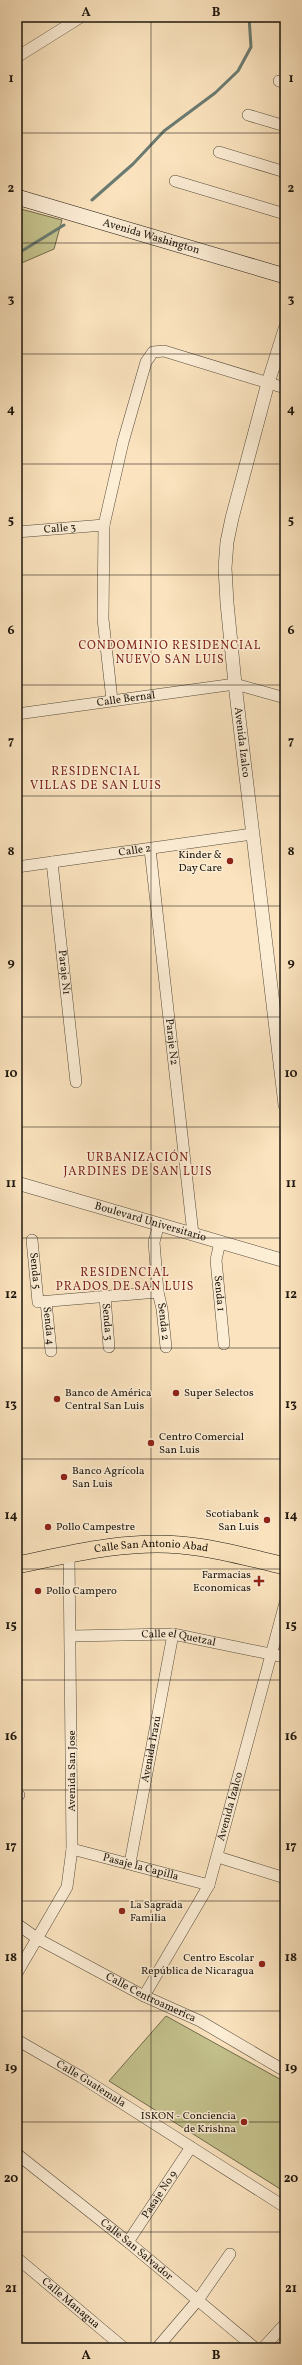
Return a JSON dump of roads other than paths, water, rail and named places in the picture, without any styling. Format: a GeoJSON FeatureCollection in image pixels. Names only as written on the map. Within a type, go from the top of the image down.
{"type":"FeatureCollection","features":[{"type":"Feature","properties":{"kind":"main road","name":"Avenida Washington"},"geometry":{"type":"LineString","coordinates":[[17,196],[285,276]]}},
{"type":"Feature","properties":{"kind":"main road","name":"Calle San Antonio Abad"},"geometry":{"type":"LineString","coordinates":[[17,1565],[69,1555],[138,1545],[179,1545],[204,1547],[285,1566]]}},
{"type":"Feature","properties":{"kind":"street"},"geometry":{"type":"LineString","coordinates":[[17,57],[81,17]]}},
{"type":"Feature","properties":{"kind":"street"},"geometry":{"type":"LineString","coordinates":[[248,115],[285,126]]}},
{"type":"Feature","properties":{"kind":"street"},"geometry":{"type":"LineString","coordinates":[[218,152],[285,172]]}},
{"type":"Feature","properties":{"kind":"street"},"geometry":{"type":"LineString","coordinates":[[175,181],[285,214]]}},
{"type":"Feature","properties":{"kind":"street","name":"Avenida Izalco"},"geometry":{"type":"LineString","coordinates":[[285,329],[268,382],[227,542],[227,603],[235,684],[285,1105]]}},
{"type":"Feature","properties":{"kind":"street"},"geometry":{"type":"LineString","coordinates":[[112,700],[103,620],[104,525],[123,442],[146,362],[153,352],[164,351],[285,388]]}},
{"type":"Feature","properties":{"kind":"street","name":"Calle 3"},"geometry":{"type":"LineString","coordinates":[[17,532],[104,525]]}},
{"type":"Feature","properties":{"kind":"street"},"geometry":{"type":"LineString","coordinates":[[235,684],[285,698]]}},
{"type":"Feature","properties":{"kind":"street","name":"Calle Bernal"},"geometry":{"type":"LineString","coordinates":[[17,714],[235,684]]}},
{"type":"Feature","properties":{"kind":"street","name":"Calle 2"},"geometry":{"type":"LineString","coordinates":[[17,867],[252,834]]}},
{"type":"Feature","properties":{"kind":"street","name":"Paraje N2"},"geometry":{"type":"LineString","coordinates":[[150,849],[193,1234]]}},
{"type":"Feature","properties":{"kind":"street","name":"Paraje N1"},"geometry":{"type":"LineString","coordinates":[[52,862],[76,1082]]}},
{"type":"Feature","properties":{"kind":"street","name":"Boulevard Universitario"},"geometry":{"type":"LineString","coordinates":[[17,1183],[285,1260]]}},
{"type":"Feature","properties":{"kind":"street","name":"Senda 2"},"geometry":{"type":"LineString","coordinates":[[159,1224],[154,1242],[158,1292],[162,1309],[166,1347]]}},
{"type":"Feature","properties":{"kind":"street","name":"Senda 5"},"geometry":{"type":"LineString","coordinates":[[32,1240],[42,1302]]}},
{"type":"Feature","properties":{"kind":"street","name":"Senda 1"},"geometry":{"type":"LineString","coordinates":[[220,1242],[216,1260],[224,1344]]}},
{"type":"Feature","properties":{"kind":"street"},"geometry":{"type":"LineString","coordinates":[[42,1302],[158,1292]]}},
{"type":"Feature","properties":{"kind":"street","name":"Senda 3"},"geometry":{"type":"LineString","coordinates":[[104,1297],[109,1347]]}},
{"type":"Feature","properties":{"kind":"street","name":"Senda 4"},"geometry":{"type":"LineString","coordinates":[[42,1302],[51,1351]]}},
{"type":"Feature","properties":{"kind":"street","name":"Avenida San Jose"},"geometry":{"type":"LineString","coordinates":[[17,1973],[67,1887],[72,1849],[69,1555]]}},
{"type":"Feature","properties":{"kind":"street","name":"Avenida Izalco"},"geometry":{"type":"LineString","coordinates":[[144,1996],[209,1885],[218,1857],[285,1602]]}},
{"type":"Feature","properties":{"kind":"street","name":"Calle el Quetzal"},"geometry":{"type":"LineString","coordinates":[[71,1636],[173,1634],[272,1653],[285,1657]]}},
{"type":"Feature","properties":{"kind":"street","name":"Avenida Irazú"},"geometry":{"type":"LineString","coordinates":[[130,1863],[173,1634]]}},
{"type":"Feature","properties":{"kind":"street","name":"Pasaje la Capilla"},"geometry":{"type":"LineString","coordinates":[[72,1849],[130,1863],[209,1885]]}},
{"type":"Feature","properties":{"kind":"street"},"geometry":{"type":"LineString","coordinates":[[218,1857],[285,1878]]}},
{"type":"Feature","properties":{"kind":"street","name":"Calle Centroamerica"},"geometry":{"type":"LineString","coordinates":[[17,1924],[38,1939],[144,1996],[200,2021],[285,2071]]}},
{"type":"Feature","properties":{"kind":"street","name":"Calle Guatemala"},"geometry":{"type":"LineString","coordinates":[[17,2040],[191,2147],[285,2207]]}},
{"type":"Feature","properties":{"kind":"street","name":"Pasaje No 9"},"geometry":{"type":"LineString","coordinates":[[128,2242],[191,2147]]}},
{"type":"Feature","properties":{"kind":"street","name":"Calle San Salvador"},"geometry":{"type":"LineString","coordinates":[[17,2153],[128,2242],[254,2348]]}},
{"type":"Feature","properties":{"kind":"street"},"geometry":{"type":"LineString","coordinates":[[157,2348],[198,2300],[230,2254]]}},
{"type":"Feature","properties":{"kind":"street","name":"Calle Managua"},"geometry":{"type":"LineString","coordinates":[[17,2258],[124,2348]]}},
{"type":"Feature","properties":{"kind":"street"},"geometry":{"type":"LineString","coordinates":[[263,2348],[285,2324]]}},
{"type":"Feature","properties":{"kind":"waterway"},"geometry":{"type":"LineString","coordinates":[[92,200],[133,164],[164,131],[215,93],[238,71],[251,47],[249,17]]}},
{"type":"Feature","properties":{"kind":"waterway"},"geometry":{"type":"LineString","coordinates":[[17,254],[64,225]]}},
{"type":"Feature","properties":{"kind":"place","name":"Kinder & Day Care"},"geometry":{"type":"Point","coordinates":[230,861]}},
{"type":"Feature","properties":{"kind":"place","name":"Super Selectos"},"geometry":{"type":"Point","coordinates":[176,1393]}},
{"type":"Feature","properties":{"kind":"place","name":"Banco de América Central San Luis"},"geometry":{"type":"Point","coordinates":[57,1399]}},
{"type":"Feature","properties":{"kind":"place","name":"Centro Comercial San Luis"},"geometry":{"type":"Point","coordinates":[151,1443]}},
{"type":"Feature","properties":{"kind":"place","name":"Banco Agrícola San Luis"},"geometry":{"type":"Point","coordinates":[64,1477]}},
{"type":"Feature","properties":{"kind":"place","name":"Scotiabank San Luis"},"geometry":{"type":"Point","coordinates":[267,1520]}},
{"type":"Feature","properties":{"kind":"place","name":"Pollo Campestre"},"geometry":{"type":"Point","coordinates":[48,1527]}},
{"type":"Feature","properties":{"kind":"place","name":"Farmacias Economicas"},"geometry":{"type":"Point","coordinates":[259,1581]}},
{"type":"Feature","properties":{"kind":"place","name":"Pollo Campero"},"geometry":{"type":"Point","coordinates":[38,1591]}},
{"type":"Feature","properties":{"kind":"place","name":"La Sagrada Familia"},"geometry":{"type":"Point","coordinates":[122,1911]}},
{"type":"Feature","properties":{"kind":"place","name":"Centro Escolar República de Nicaragua"},"geometry":{"type":"Point","coordinates":[262,1964]}},
{"type":"Feature","properties":{"kind":"place","name":"ISKON - Conciencia de Krishna"},"geometry":{"type":"Point","coordinates":[244,2122]}},
{"type":"Feature","properties":{"kind":"district","name":"CONDOMINIO RESIDENCIAL NUEVO SAN LUIS"},"geometry":{"type":"Point","coordinates":[170,653]}},
{"type":"Feature","properties":{"kind":"district","name":"RESIDENCIAL VILLAS DE SAN LUIS"},"geometry":{"type":"Point","coordinates":[96,779]}},
{"type":"Feature","properties":{"kind":"district","name":"URBANIZACIÓN JARDINES DE SAN LUIS"},"geometry":{"type":"Point","coordinates":[138,1165]}},
{"type":"Feature","properties":{"kind":"district","name":"RESIDENCIAL PRADOS DE SAN LUIS"},"geometry":{"type":"Point","coordinates":[125,1280]}}]}
